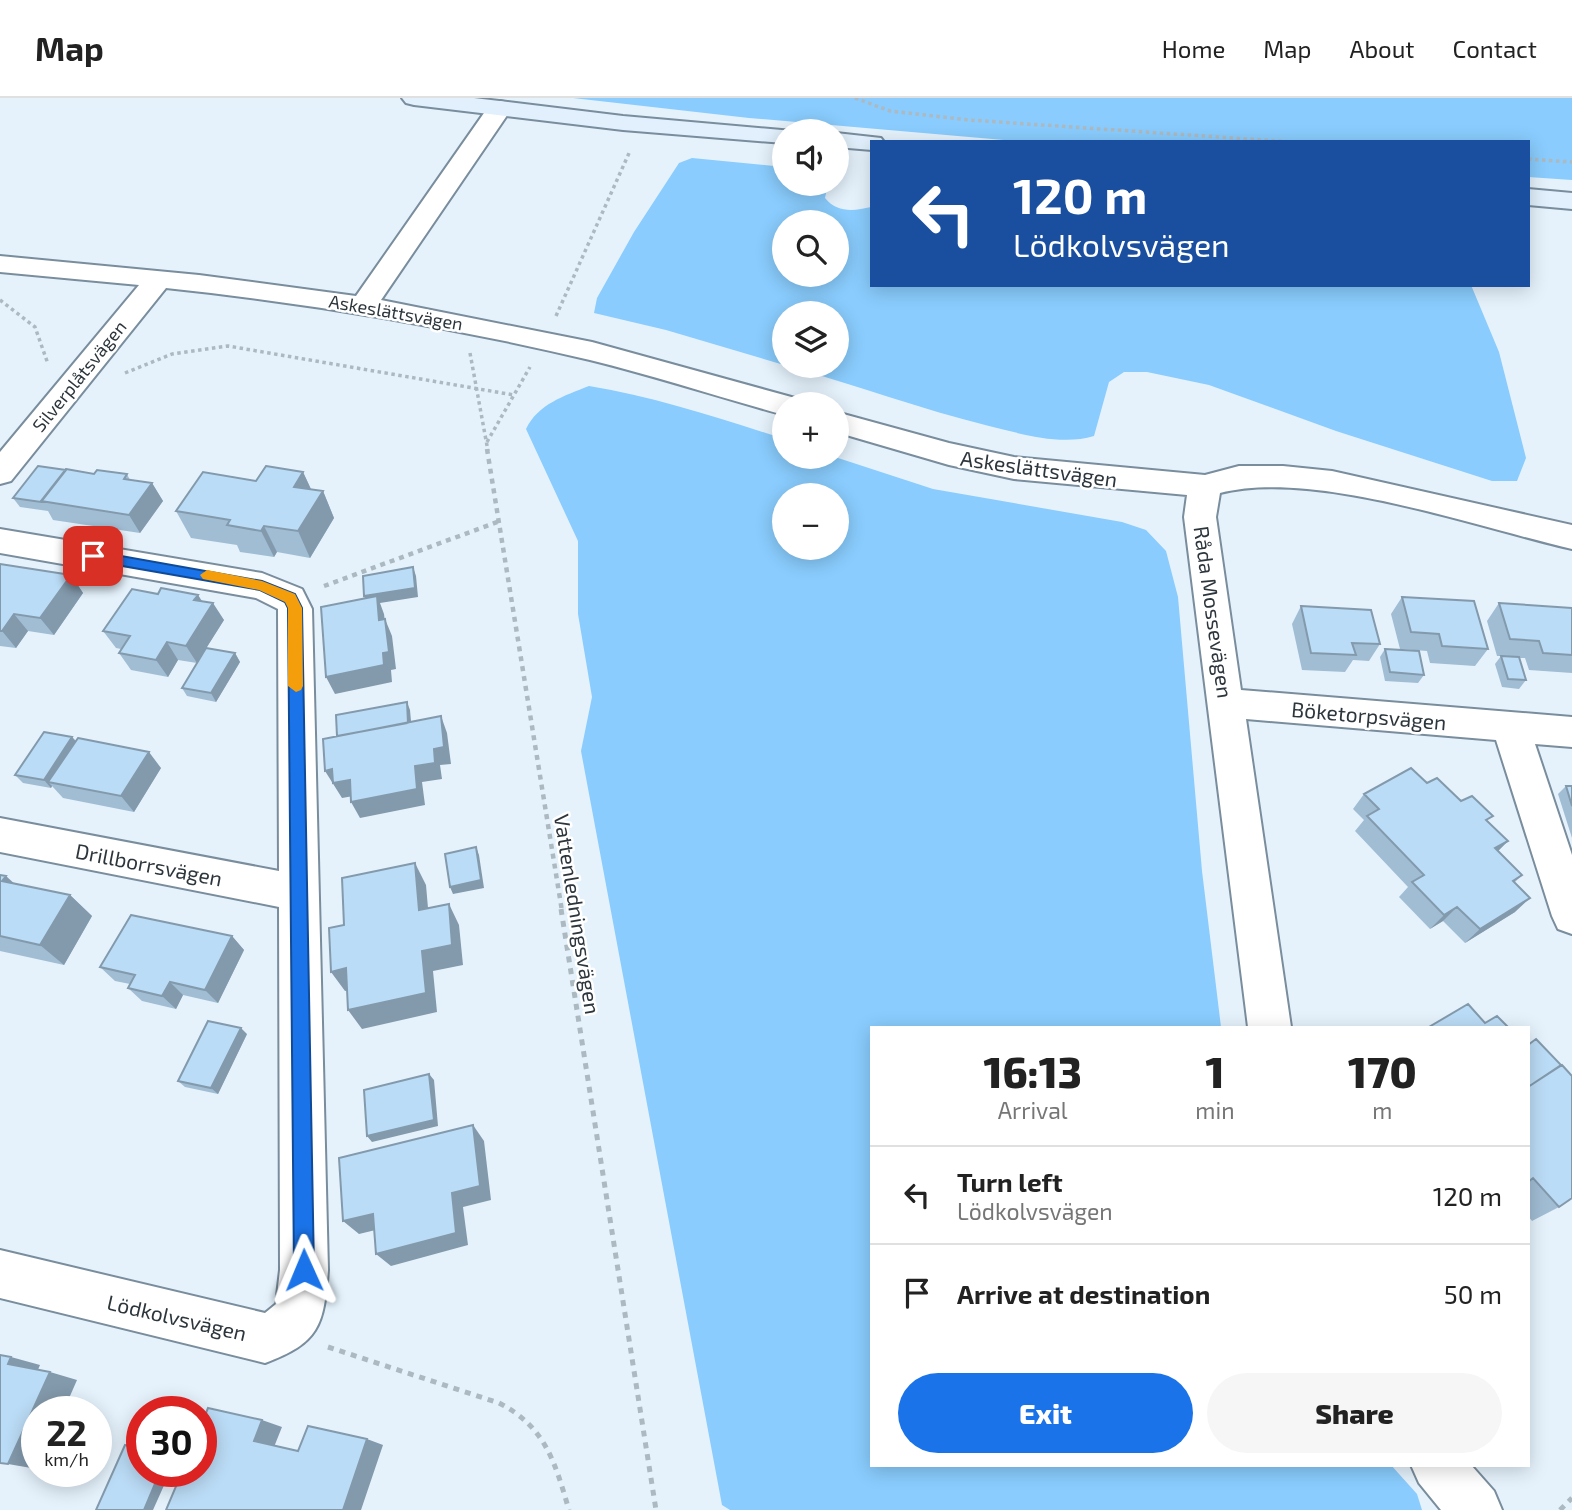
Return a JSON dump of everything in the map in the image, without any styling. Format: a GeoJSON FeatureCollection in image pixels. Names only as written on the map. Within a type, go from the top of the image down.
{"type":"FeatureCollection","features":[{"type":"Feature","properties":{"kind":"main road"},"geometry":{"type":"LineString","coordinates":[[414,98],[623,123],[772,135]]}},
{"type":"Feature","properties":{"kind":"main road"},"geometry":{"type":"LineString","coordinates":[[849,142],[870,143]]}},
{"type":"Feature","properties":{"kind":"main road"},"geometry":{"type":"LineString","coordinates":[[1530,197],[1572,201]]}},
{"type":"Feature","properties":{"kind":"street"},"geometry":{"type":"LineString","coordinates":[[363,306],[500,108]]}},
{"type":"Feature","properties":{"kind":"street","name":"Askeslättsvägen"},"geometry":{"type":"LineString","coordinates":[[0,264],[159,279],[363,306],[464,324],[545,340],[772,402]]}},
{"type":"Feature","properties":{"kind":"street","name":"Silverplåtsvägen"},"geometry":{"type":"LineString","coordinates":[[0,472],[159,279]]}},
{"type":"Feature","properties":{"kind":"street","name":"Askeslättsvägen"},"geometry":{"type":"LineString","coordinates":[[849,426],[949,454],[1014,468],[1205,486]]}},
{"type":"Feature","properties":{"kind":"street"},"geometry":{"type":"LineString","coordinates":[[1205,486],[1220,479],[1245,476],[1306,479],[1354,486],[1572,537]]}},
{"type":"Feature","properties":{"kind":"street","name":"Råda Mossevägen"},"geometry":{"type":"LineString","coordinates":[[1205,486],[1200,517],[1269,1026]]}},
{"type":"Feature","properties":{"kind":"street"},"geometry":{"type":"LineString","coordinates":[[0,541],[232,579],[262,586],[290,598],[295,608],[304,1270],[301,1306],[294,1322],[285,1332]]}},
{"type":"Feature","properties":{"kind":"street","name":"Böketorpsvägen"},"geometry":{"type":"LineString","coordinates":[[1226,704],[1572,732]]}},
{"type":"Feature","properties":{"kind":"street"},"geometry":{"type":"LineString","coordinates":[[1511,727],[1572,916]]}},
{"type":"Feature","properties":{"kind":"street","name":"Drillborrsvägen"},"geometry":{"type":"LineString","coordinates":[[0,835],[299,893]]}},
{"type":"Feature","properties":{"kind":"street","name":"Lödkolvsvägen"},"geometry":{"type":"LineString","coordinates":[[0,1274],[265,1338],[285,1332]]}},
{"type":"Feature","properties":{"kind":"street"},"geometry":{"type":"LineString","coordinates":[[1439,1467],[1475,1510]]}},
{"type":"Feature","properties":{"kind":"path"},"geometry":{"type":"LineString","coordinates":[[855,98],[890,111],[969,120],[1264,140]]}},
{"type":"Feature","properties":{"kind":"path"},"geometry":{"type":"LineString","coordinates":[[486,442],[545,340],[634,142]]}},
{"type":"Feature","properties":{"kind":"path"},"geometry":{"type":"LineString","coordinates":[[1530,159],[1572,162]]}},
{"type":"Feature","properties":{"kind":"path"},"geometry":{"type":"LineString","coordinates":[[0,300],[35,327],[49,367],[108,382],[136,367],[173,354],[228,346],[514,395]]}},
{"type":"Feature","properties":{"kind":"path","name":"Vattenledningsvägen"},"geometry":{"type":"LineString","coordinates":[[464,324],[478,388],[500,521],[656,1510]]}},
{"type":"Feature","properties":{"kind":"path"},"geometry":{"type":"LineString","coordinates":[[290,598],[500,521]]}},
{"type":"Feature","properties":{"kind":"path"},"geometry":{"type":"LineString","coordinates":[[285,1332],[511,1408],[529,1421],[544,1439],[569,1510]]}},
{"type":"Feature","properties":{"kind":"path"},"geometry":{"type":"LineString","coordinates":[[1560,1510],[1572,1498]]}},
{"type":"Feature","properties":{"kind":"shaded area"},"geometry":{"type":"Polygon","coordinates":[[[573,98],[1572,98],[1572,180],[1530,177],[1530,140],[1004,140],[849,127],[849,119],[772,120],[573,98]]]}},
{"type":"Feature","properties":{"kind":"shaded area"},"geometry":{"type":"Polygon","coordinates":[[[692,158],[772,166],[772,196],[825,196],[830,203],[840,208],[852,210],[870,207],[870,287],[1472,287],[1499,352],[1526,458],[1517,481],[1492,481],[1336,431],[1209,385],[1147,372],[1124,372],[1109,382],[1094,436],[1068,440],[1042,438],[964,419],[828,378],[849,378],[849,301],[772,301],[772,361],[666,330],[594,313],[597,298],[634,232],[679,163],[692,158]]]}},
{"type":"Feature","properties":{"kind":"shaded area"},"geometry":{"type":"Polygon","coordinates":[[[589,386],[638,396],[772,435],[772,469],[849,469],[849,462],[933,489],[1122,522],[1146,530],[1166,551],[1178,597],[1202,871],[1221,1026],[870,1026],[870,1467],[1393,1467],[1417,1494],[1422,1510],[730,1510],[722,1505],[581,751],[592,697],[578,614],[578,541],[526,429],[537,413],[561,397],[589,386]]]}},
{"type":"Feature","properties":{"kind":"building"},"geometry":{"type":"Polygon","coordinates":[[[38,466],[66,470],[41,502],[13,498],[38,466]]]}},
{"type":"Feature","properties":{"kind":"building"},"geometry":{"type":"Polygon","coordinates":[[[266,466],[303,472],[294,487],[323,491],[298,531],[264,526],[261,531],[227,525],[230,520],[176,511],[203,472],[256,481],[266,466]]]}},
{"type":"Feature","properties":{"kind":"building"},"geometry":{"type":"Polygon","coordinates":[[[66,469],[94,474],[97,470],[127,474],[124,479],[152,483],[129,515],[41,501],[66,469]]]}},
{"type":"Feature","properties":{"kind":"building"},"geometry":{"type":"Polygon","coordinates":[[[0,564],[71,575],[40,618],[14,614],[0,631],[0,564]]]}},
{"type":"Feature","properties":{"kind":"building"},"geometry":{"type":"Polygon","coordinates":[[[413,567],[415,588],[364,596],[363,576],[413,567]]]}},
{"type":"Feature","properties":{"kind":"building"},"geometry":{"type":"Polygon","coordinates":[[[161,588],[198,595],[194,600],[213,603],[186,646],[167,642],[156,660],[119,653],[130,636],[103,631],[132,589],[158,594],[161,588]]]}},
{"type":"Feature","properties":{"kind":"building"},"geometry":{"type":"Polygon","coordinates":[[[377,596],[379,620],[385,619],[389,652],[383,653],[384,665],[326,677],[321,607],[377,596]]]}},
{"type":"Feature","properties":{"kind":"building"},"geometry":{"type":"Polygon","coordinates":[[[1402,597],[1474,601],[1488,649],[1442,646],[1439,634],[1411,632],[1402,597]]]}},
{"type":"Feature","properties":{"kind":"building"},"geometry":{"type":"Polygon","coordinates":[[[1499,603],[1572,608],[1572,655],[1543,653],[1539,641],[1510,639],[1499,603]]]}},
{"type":"Feature","properties":{"kind":"building"},"geometry":{"type":"Polygon","coordinates":[[[1301,606],[1371,610],[1380,644],[1352,643],[1356,655],[1311,653],[1301,606]]]}},
{"type":"Feature","properties":{"kind":"building"},"geometry":{"type":"Polygon","coordinates":[[[206,648],[235,653],[211,693],[182,688],[206,648]]]}},
{"type":"Feature","properties":{"kind":"building"},"geometry":{"type":"Polygon","coordinates":[[[1385,649],[1419,651],[1424,675],[1390,672],[1385,649]]]}},
{"type":"Feature","properties":{"kind":"building"},"geometry":{"type":"Polygon","coordinates":[[[1501,656],[1519,657],[1526,680],[1508,679],[1501,656]]]}},
{"type":"Feature","properties":{"kind":"building"},"geometry":{"type":"Polygon","coordinates":[[[407,702],[408,723],[337,736],[336,715],[407,702]]]}},
{"type":"Feature","properties":{"kind":"building"},"geometry":{"type":"Polygon","coordinates":[[[441,716],[444,747],[434,749],[435,763],[415,766],[417,789],[351,802],[350,780],[333,783],[332,769],[325,771],[323,739],[441,716]]]}},
{"type":"Feature","properties":{"kind":"building"},"geometry":{"type":"Polygon","coordinates":[[[44,732],[72,737],[44,780],[15,775],[44,732]]]}},
{"type":"Feature","properties":{"kind":"building"},"geometry":{"type":"Polygon","coordinates":[[[78,738],[149,752],[121,796],[48,782],[78,738]]]}},
{"type":"Feature","properties":{"kind":"building"},"geometry":{"type":"Polygon","coordinates":[[[1411,768],[1427,783],[1437,778],[1461,801],[1472,796],[1493,816],[1486,820],[1508,841],[1495,848],[1522,875],[1513,881],[1530,898],[1480,929],[1457,907],[1444,915],[1412,882],[1424,875],[1367,816],[1379,809],[1364,794],[1411,768]]]}},
{"type":"Feature","properties":{"kind":"building"},"geometry":{"type":"Polygon","coordinates":[[[1566,786],[1572,786],[1572,806],[1566,786]]]}},
{"type":"Feature","properties":{"kind":"building"},"geometry":{"type":"Polygon","coordinates":[[[476,847],[481,880],[450,887],[445,854],[476,847]]]}},
{"type":"Feature","properties":{"kind":"building"},"geometry":{"type":"Polygon","coordinates":[[[415,863],[419,910],[449,904],[452,945],[422,951],[426,993],[348,1010],[346,968],[331,972],[329,928],[344,925],[342,878],[415,863]]]}},
{"type":"Feature","properties":{"kind":"building"},"geometry":{"type":"Polygon","coordinates":[[[0,875],[6,876],[2,881],[70,895],[40,945],[0,936],[0,875]]]}},
{"type":"Feature","properties":{"kind":"building"},"geometry":{"type":"Polygon","coordinates":[[[131,915],[232,936],[205,990],[170,982],[162,996],[128,988],[135,975],[100,967],[131,915]]]}},
{"type":"Feature","properties":{"kind":"building"},"geometry":{"type":"Polygon","coordinates":[[[1468,1004],[1485,1023],[1497,1016],[1507,1026],[1431,1026],[1468,1004]]]}},
{"type":"Feature","properties":{"kind":"building"},"geometry":{"type":"Polygon","coordinates":[[[208,1021],[241,1028],[211,1088],[178,1081],[208,1021]]]}},
{"type":"Feature","properties":{"kind":"building"},"geometry":{"type":"Polygon","coordinates":[[[1536,1039],[1561,1065],[1530,1086],[1530,1044],[1536,1039]]]}},
{"type":"Feature","properties":{"kind":"building"},"geometry":{"type":"Polygon","coordinates":[[[1562,1065],[1572,1076],[1572,1198],[1559,1207],[1533,1178],[1530,1180],[1530,1086],[1562,1065]]]}},
{"type":"Feature","properties":{"kind":"building"},"geometry":{"type":"Polygon","coordinates":[[[429,1074],[434,1120],[367,1136],[364,1090],[429,1074]]]}},
{"type":"Feature","properties":{"kind":"building"},"geometry":{"type":"Polygon","coordinates":[[[473,1125],[480,1186],[452,1193],[456,1233],[376,1254],[373,1214],[343,1221],[339,1158],[473,1125]]]}},
{"type":"Feature","properties":{"kind":"building"},"geometry":{"type":"Polygon","coordinates":[[[0,1355],[11,1357],[8,1364],[50,1372],[39,1396],[21,1396],[21,1436],[8,1464],[0,1463],[0,1355]]]}},
{"type":"Feature","properties":{"kind":"building"},"geometry":{"type":"Polygon","coordinates":[[[217,1410],[262,1420],[254,1441],[298,1451],[308,1426],[367,1439],[343,1510],[166,1510],[176,1487],[217,1487],[217,1410]]]}},
{"type":"Feature","properties":{"kind":"building"},"geometry":{"type":"Polygon","coordinates":[[[126,1445],[126,1487],[154,1487],[144,1510],[96,1510],[106,1487],[112,1487],[112,1474],[126,1445]]]}},
{"type":"Feature","properties":{"kind":"slow traffic"},"geometry":{"type":"LineString","coordinates":[[207,575],[262,586],[290,598],[295,608],[296,686]]}},
{"type":"Feature","properties":{"kind":"route"},"geometry":{"type":"LineString","coordinates":[[93,556],[262,586],[290,598],[295,608],[304,1270]]}}]}
